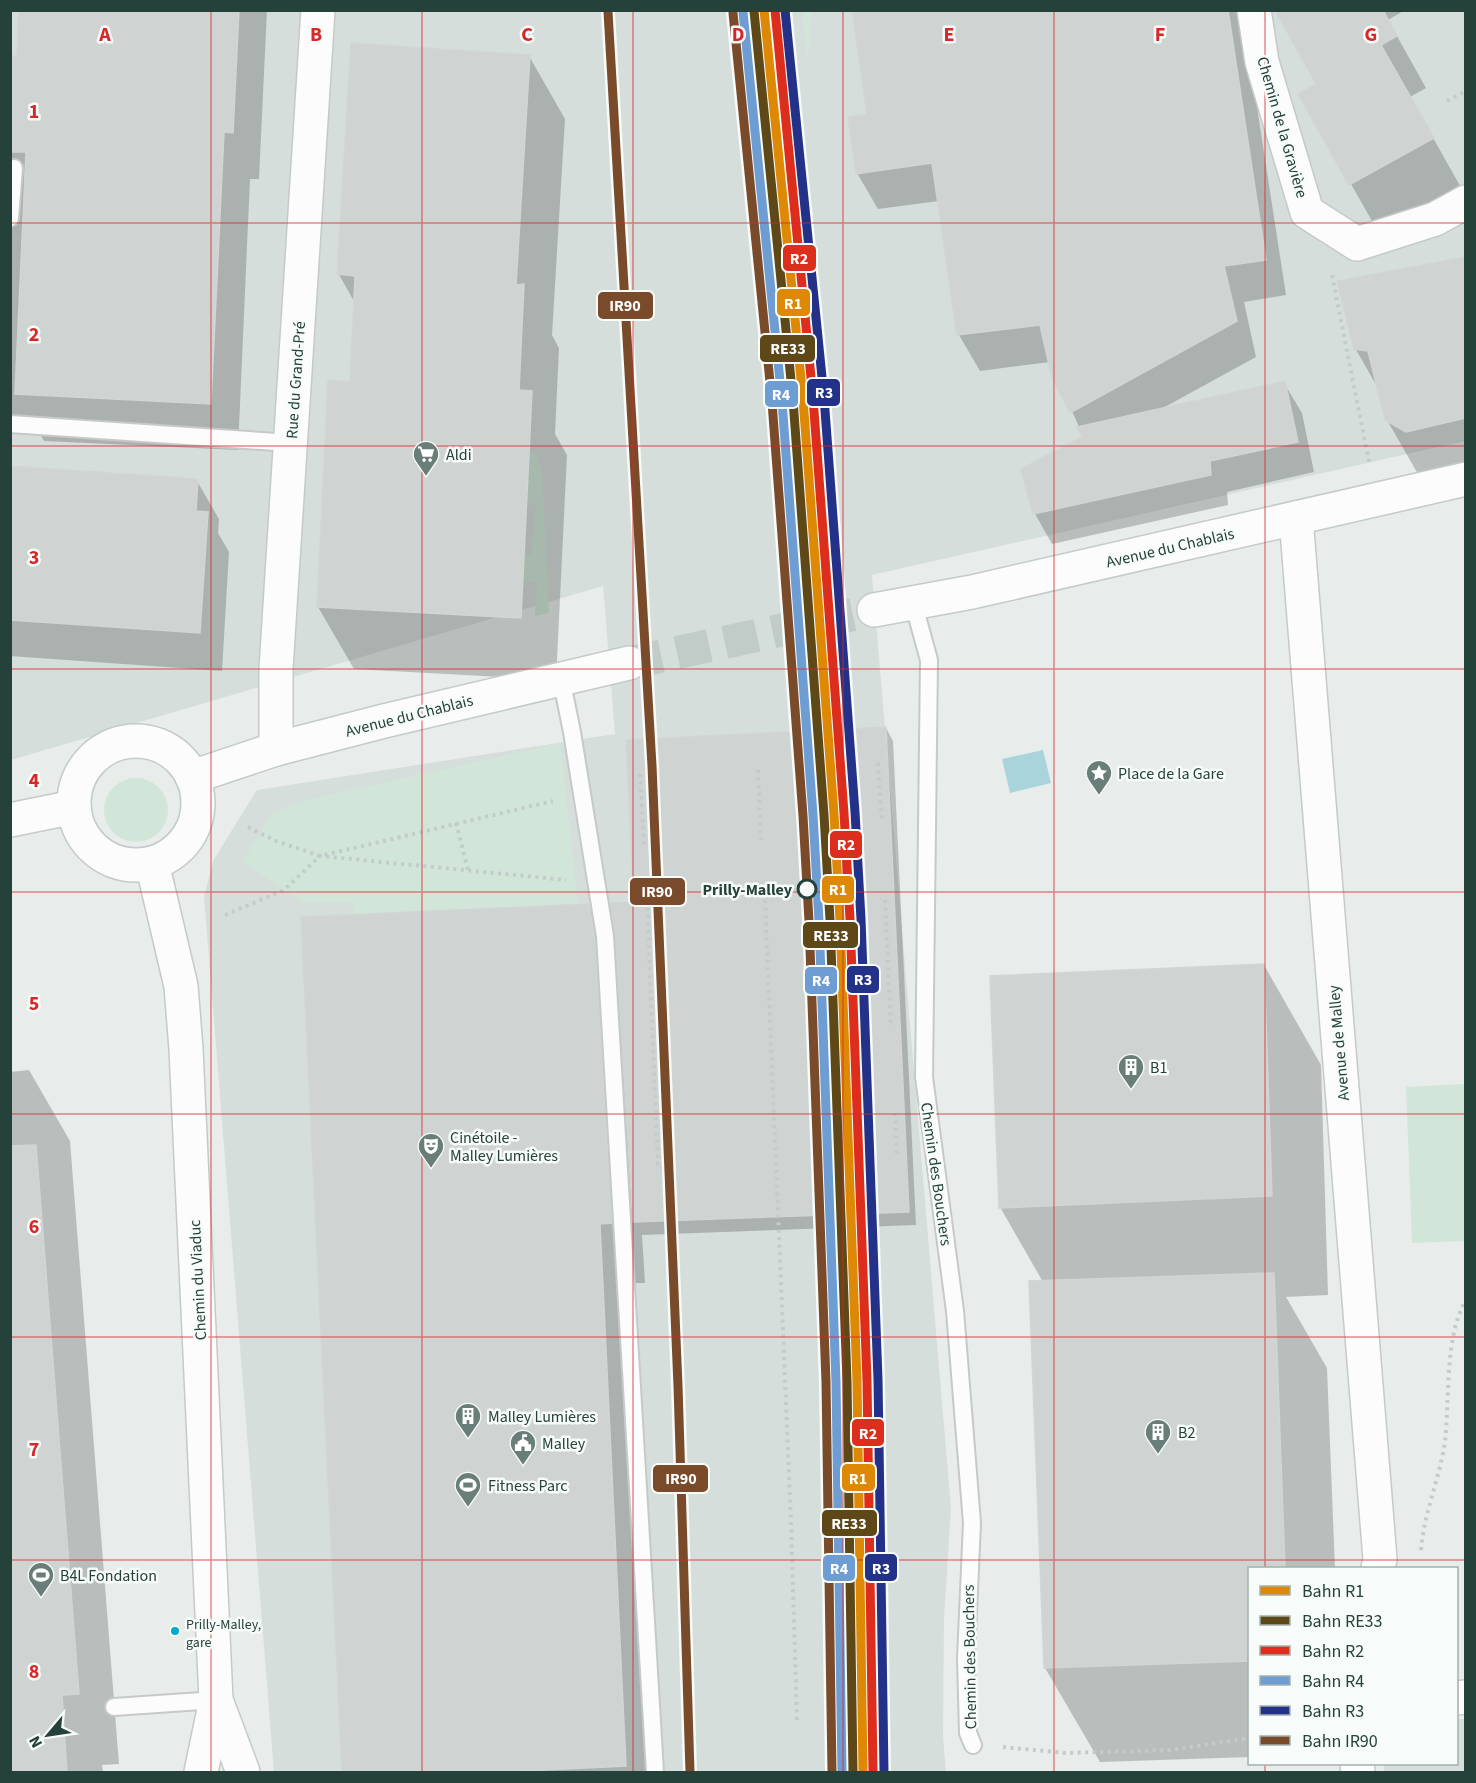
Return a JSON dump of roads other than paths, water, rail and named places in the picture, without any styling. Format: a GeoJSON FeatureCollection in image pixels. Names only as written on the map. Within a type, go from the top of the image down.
{"type":"FeatureCollection","features":[{"type":"Feature","properties":{"kind":"street","name":"Rue du Grand-Pré"},"geometry":{"type":"LineString","coordinates":[[276,749],[276,669],[318,10]]}},
{"type":"Feature","properties":{"kind":"street","name":"Chemin de la Gravière"},"geometry":{"type":"LineString","coordinates":[[1254,10],[1262,62],[1307,212],[1357,244],[1435,219],[1466,202]]}},
{"type":"Feature","properties":{"kind":"street","name":"Avenue du Chablais"},"geometry":{"type":"LineString","coordinates":[[874,610],[972,592],[1466,479]]}},
{"type":"Feature","properties":{"kind":"street","name":"Avenue de Malley"},"geometry":{"type":"LineString","coordinates":[[1296,518],[1378,1535],[1378,1567]]}},
{"type":"Feature","properties":{"kind":"street","name":"Avenue du Chablais"},"geometry":{"type":"LineString","coordinates":[[192,777],[276,749],[629,663]]}},
{"type":"Feature","properties":{"kind":"street"},"geometry":{"type":"LineString","coordinates":[[144,741],[166,748],[180,759],[192,777],[198,794],[197,816],[191,831],[180,847],[168,856],[152,863],[135,866],[120,863],[98,853],[80,829],[74,807],[76,786],[84,768],[102,750],[123,742],[144,741]]}},
{"type":"Feature","properties":{"kind":"street"},"geometry":{"type":"LineString","coordinates":[[10,820],[74,807]]}},
{"type":"Feature","properties":{"kind":"street","name":"Chemin du Viaduc"},"geometry":{"type":"LineString","coordinates":[[152,863],[181,986],[184,1028],[216,1700],[201,1773]]}},
{"type":"Feature","properties":{"kind":"street","name":"Chemin du Viaduc"},"geometry":{"type":"LineString","coordinates":[[216,1700],[243,1773]]}},
{"type":"Feature","properties":{"kind":"lane"},"geometry":{"type":"LineString","coordinates":[[10,218],[14,168]]}},
{"type":"Feature","properties":{"kind":"lane"},"geometry":{"type":"LineString","coordinates":[[10,424],[291,443]]}},
{"type":"Feature","properties":{"kind":"lane","name":"Chemin des Bouchers"},"geometry":{"type":"LineString","coordinates":[[913,602],[929,660],[924,1077],[955,1311],[972,1523],[966,1659],[968,1733],[974,1745]]}},
{"type":"Feature","properties":{"kind":"lane"},"geometry":{"type":"LineString","coordinates":[[561,678],[598,883],[605,936],[655,1773]]}},
{"type":"Feature","properties":{"kind":"lane"},"geometry":{"type":"LineString","coordinates":[[114,1707],[216,1700]]}},
{"type":"Feature","properties":{"kind":"water"},"geometry":{"type":"Polygon","coordinates":[[[1043,750],[1051,783],[1010,793],[1002,759],[1043,750]]]}},
{"type":"Feature","properties":{"kind":"tunnel"},"geometry":{"type":"LineString","coordinates":[[629,663],[874,610]]}},
{"type":"Feature","properties":{"kind":"rail line","name":"R1"},"geometry":{"type":"LineString","coordinates":[[764,10],[803,399],[840,920],[857,1381],[863,1772]]}},
{"type":"Feature","properties":{"kind":"rail line","name":"R2"},"geometry":{"type":"LineString","coordinates":[[775,10],[813,398],[850,919],[867,1381],[873,1772]]}},
{"type":"Feature","properties":{"kind":"rail line","name":"R3"},"geometry":{"type":"LineString","coordinates":[[785,10],[824,397],[855,812],[878,1380],[884,1772]]}},
{"type":"Feature","properties":{"kind":"rail line","name":"RE33"},"geometry":{"type":"LineString","coordinates":[[754,11],[793,400],[830,920],[847,1381],[853,1772]]}},
{"type":"Feature","properties":{"kind":"rail line","name":"IR90"},"geometry":{"type":"LineString","coordinates":[[608,12],[652,766],[678,1386],[690,1772]]}},
{"type":"Feature","properties":{"kind":"rail line","name":"R4"},"geometry":{"type":"LineString","coordinates":[[743,12],[782,401],[819,921],[836,1382],[842,1772]]}},
{"type":"Feature","properties":{"kind":"rail line","name":"IR90"},"geometry":{"type":"LineString","coordinates":[[733,13],[772,402],[809,921],[826,1382],[832,1772]]}},
{"type":"Feature","properties":{"kind":"place","name":"Aldi"},"geometry":{"type":"Point","coordinates":[426,477]}},
{"type":"Feature","properties":{"kind":"place","name":"Place de la Gare"},"geometry":{"type":"Point","coordinates":[1099,796]}},
{"type":"Feature","properties":{"kind":"place","name":"Prilly-Malley"},"geometry":{"type":"Point","coordinates":[807,889]}},
{"type":"Feature","properties":{"kind":"place","name":"B1"},"geometry":{"type":"Point","coordinates":[1131,1090]}},
{"type":"Feature","properties":{"kind":"place","name":"Cinétoile - Malley Lumières"},"geometry":{"type":"Point","coordinates":[431,1169]}},
{"type":"Feature","properties":{"kind":"place","name":"Malley Lumières"},"geometry":{"type":"Point","coordinates":[468,1439]}},
{"type":"Feature","properties":{"kind":"place","name":"B2"},"geometry":{"type":"Point","coordinates":[1158,1455]}},
{"type":"Feature","properties":{"kind":"place","name":"Malley"},"geometry":{"type":"Point","coordinates":[523,1466]}},
{"type":"Feature","properties":{"kind":"place","name":"Fitness Parc"},"geometry":{"type":"Point","coordinates":[468,1508]}},
{"type":"Feature","properties":{"kind":"place","name":"B4L Fondation"},"geometry":{"type":"Point","coordinates":[41,1598]}},
{"type":"Feature","properties":{"kind":"place","name":"Prilly-Malley, gare"},"geometry":{"type":"Point","coordinates":[175,1631]}}]}
